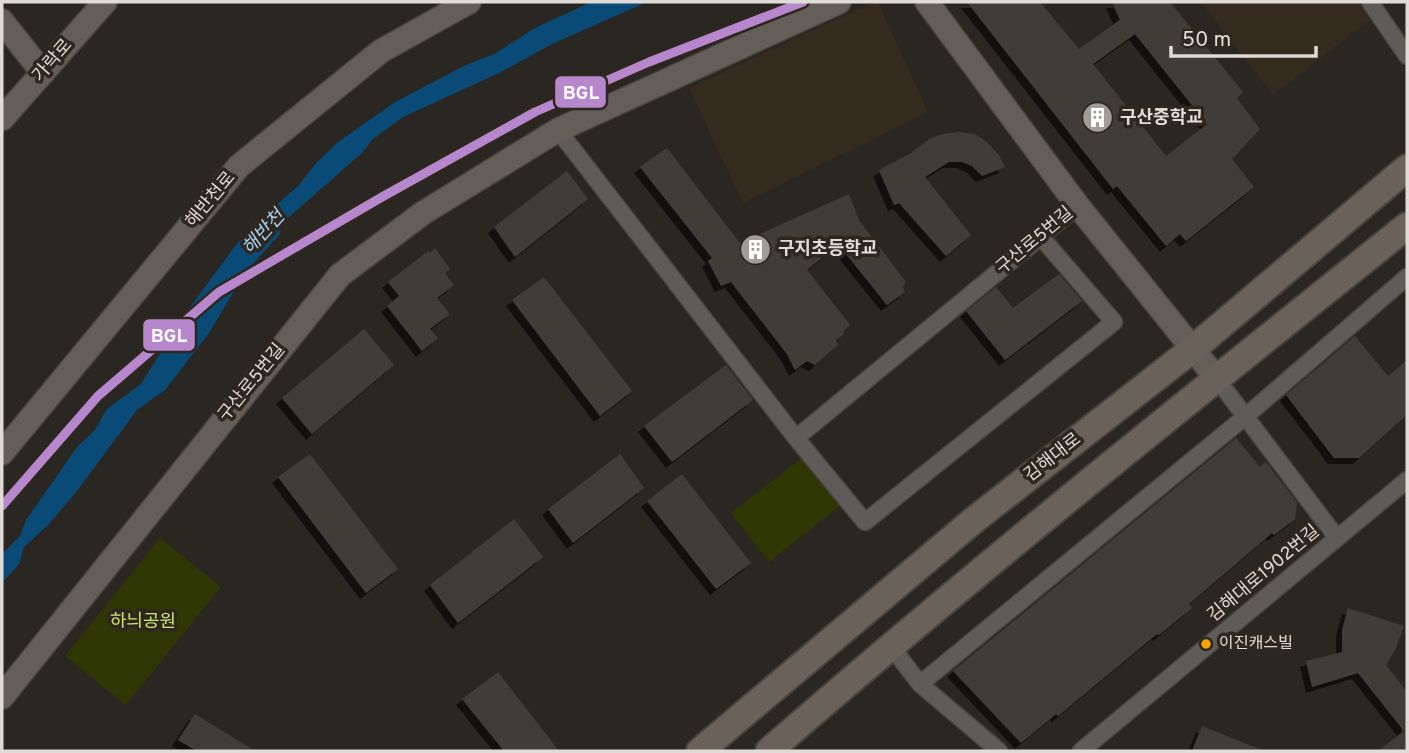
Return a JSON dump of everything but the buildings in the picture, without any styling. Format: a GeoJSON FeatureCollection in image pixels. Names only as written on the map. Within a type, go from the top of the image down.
{"type":"FeatureCollection","features":[{"type":"Feature","properties":{"kind":"main road","name":"김해대로"},"geometry":{"type":"LineString","coordinates":[[700,751],[974,520],[1194,348],[1407,168]]}},
{"type":"Feature","properties":{"kind":"main road"},"geometry":{"type":"LineString","coordinates":[[769,751],[890,645],[1407,226]]}},
{"type":"Feature","properties":{"kind":"street","name":"가락로"},"geometry":{"type":"LineString","coordinates":[[2,119],[105,2]]}},
{"type":"Feature","properties":{"kind":"street","name":"해반천로"},"geometry":{"type":"LineString","coordinates":[[2,453],[239,166],[381,51],[469,2]]}},
{"type":"Feature","properties":{"kind":"street","name":"구산로5번길"},"geometry":{"type":"LineString","coordinates":[[2,697],[340,275],[423,213],[558,130],[839,2]]}},
{"type":"Feature","properties":{"kind":"street","name":"구산로5번길"},"geometry":{"type":"LineString","coordinates":[[796,438],[1079,206],[927,2]]}},
{"type":"Feature","properties":{"kind":"street"},"geometry":{"type":"LineString","coordinates":[[1370,2],[1407,56]]}},
{"type":"Feature","properties":{"kind":"street"},"geometry":{"type":"LineString","coordinates":[[2,21],[43,73]]}},
{"type":"Feature","properties":{"kind":"street"},"geometry":{"type":"LineString","coordinates":[[558,130],[796,438],[865,522],[1114,323],[1041,237]]}},
{"type":"Feature","properties":{"kind":"street"},"geometry":{"type":"LineString","coordinates":[[1079,206],[1194,348],[1337,538]]}},
{"type":"Feature","properties":{"kind":"street"},"geometry":{"type":"LineString","coordinates":[[920,684],[1246,416],[1407,277]]}},
{"type":"Feature","properties":{"kind":"street","name":"김해대로1902번길"},"geometry":{"type":"LineString","coordinates":[[1081,751],[1407,480]]}},
{"type":"Feature","properties":{"kind":"street"},"geometry":{"type":"LineString","coordinates":[[890,645],[920,684],[999,751]]}},
{"type":"Feature","properties":{"kind":"shaded area"},"geometry":{"type":"Polygon","coordinates":[[[878,2],[928,112],[743,203],[689,88],[878,2]]]}},
{"type":"Feature","properties":{"kind":"shaded area"},"geometry":{"type":"Polygon","coordinates":[[[1201,2],[1366,2],[1376,15],[1273,95],[1201,2]]]}},
{"type":"Feature","properties":{"kind":"green space"},"geometry":{"type":"Polygon","coordinates":[[[807,454],[846,501],[769,562],[731,513],[807,454]]]}},
{"type":"Feature","properties":{"kind":"green space","name":"하늬공원"},"geometry":{"type":"Polygon","coordinates":[[[160,538],[221,587],[126,705],[65,656],[160,538]]]}},
{"type":"Feature","properties":{"kind":"water","name":"해반천"},"geometry":{"type":"Polygon","coordinates":[[[591,2],[647,2],[552,44],[501,72],[403,117],[372,140],[363,152],[281,224],[280,234],[245,273],[209,333],[165,390],[137,410],[77,491],[48,525],[24,547],[19,564],[2,583],[2,554],[20,536],[26,520],[77,447],[95,430],[107,409],[141,384],[183,317],[252,226],[298,186],[338,142],[395,102],[464,66],[496,53],[533,29],[591,2]]]}},
{"type":"Feature","properties":{"kind":"transit line","name":"BGL"},"geometry":{"type":"LineString","coordinates":[[2,506],[98,396],[219,292],[535,112],[649,62],[803,2]]}},
{"type":"Feature","properties":{"kind":"place","name":"구산중학교"},"geometry":{"type":"Point","coordinates":[1097,118]}},
{"type":"Feature","properties":{"kind":"place","name":"구지초등학교"},"geometry":{"type":"Point","coordinates":[755,249]}},
{"type":"Feature","properties":{"kind":"place","name":"이진캐스빌"},"geometry":{"type":"Point","coordinates":[1206,644]}}]}
